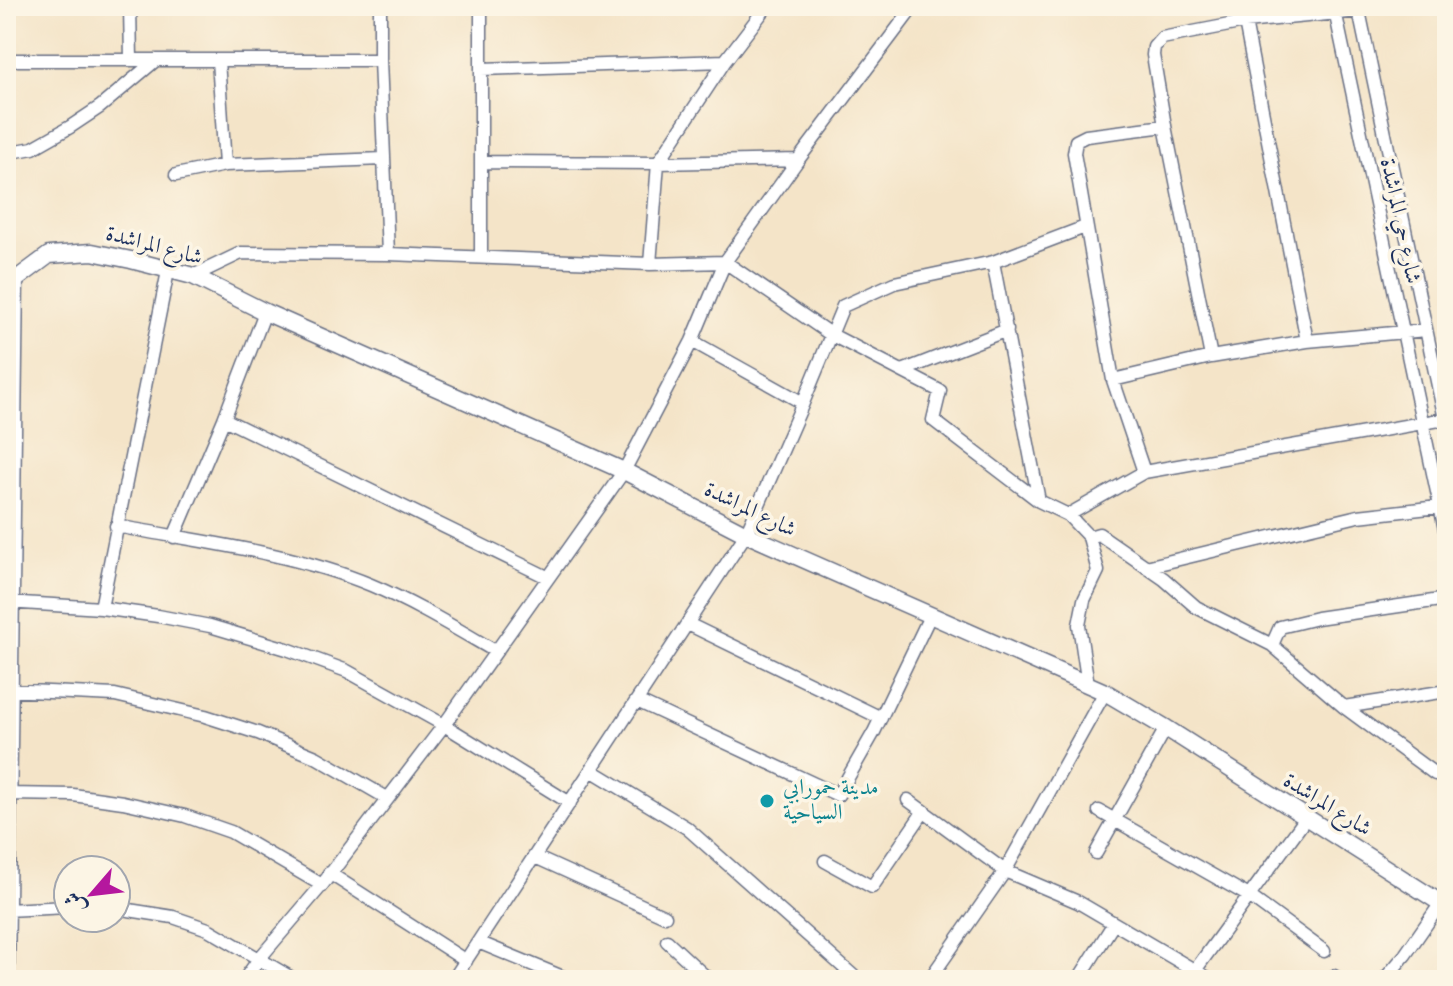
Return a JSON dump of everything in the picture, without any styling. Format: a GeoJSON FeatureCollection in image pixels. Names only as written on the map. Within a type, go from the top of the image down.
{"type":"FeatureCollection","features":[{"type":"Feature","properties":{"kind":"street"},"geometry":{"type":"LineString","coordinates":[[130,6],[131,60]]}},
{"type":"Feature","properties":{"kind":"street"},"geometry":{"type":"LineString","coordinates":[[380,6],[388,254]]}},
{"type":"Feature","properties":{"kind":"street"},"geometry":{"type":"LineString","coordinates":[[481,6],[481,257]]}},
{"type":"Feature","properties":{"kind":"street"},"geometry":{"type":"LineString","coordinates":[[650,264],[658,163],[725,61],[767,6]]}},
{"type":"Feature","properties":{"kind":"street"},"geometry":{"type":"LineString","coordinates":[[244,980],[444,725],[624,471],[692,341],[725,262],[914,6]]}},
{"type":"Feature","properties":{"kind":"street"},"geometry":{"type":"LineString","coordinates":[[1211,357],[1165,126],[1154,47],[1168,37],[1245,22],[1358,8]]}},
{"type":"Feature","properties":{"kind":"street","name":"شارع حي المراشدة"},"geometry":{"type":"LineString","coordinates":[[1358,8],[1426,330],[1442,374],[1446,423]]}},
{"type":"Feature","properties":{"kind":"street","name":"شارع حي المراشدة"},"geometry":{"type":"LineString","coordinates":[[1335,10],[1422,423],[1444,506],[1447,539]]}},
{"type":"Feature","properties":{"kind":"street"},"geometry":{"type":"LineString","coordinates":[[1245,22],[1307,341]]}},
{"type":"Feature","properties":{"kind":"street"},"geometry":{"type":"LineString","coordinates":[[6,60],[380,60]]}},
{"type":"Feature","properties":{"kind":"street"},"geometry":{"type":"LineString","coordinates":[[6,153],[33,148],[70,127],[100,107],[156,60]]}},
{"type":"Feature","properties":{"kind":"street"},"geometry":{"type":"LineString","coordinates":[[218,60],[225,165]]}},
{"type":"Feature","properties":{"kind":"street"},"geometry":{"type":"LineString","coordinates":[[481,69],[725,61]]}},
{"type":"Feature","properties":{"kind":"street"},"geometry":{"type":"LineString","coordinates":[[1144,472],[1113,380],[1074,153],[1076,141],[1086,136],[1165,126]]}},
{"type":"Feature","properties":{"kind":"street"},"geometry":{"type":"LineString","coordinates":[[176,175],[225,165],[384,159]]}},
{"type":"Feature","properties":{"kind":"street"},"geometry":{"type":"LineString","coordinates":[[481,162],[798,160]]}},
{"type":"Feature","properties":{"kind":"street"},"geometry":{"type":"LineString","coordinates":[[453,980],[746,534],[843,306],[894,283],[993,262],[1085,227]]}},
{"type":"Feature","properties":{"kind":"street","name":"شارع المراشدة"},"geometry":{"type":"LineString","coordinates":[[12,282],[49,255],[92,252],[193,276],[265,312],[624,471],[746,534],[1105,692],[1444,905]]}},
{"type":"Feature","properties":{"kind":"street"},"geometry":{"type":"LineString","coordinates":[[193,276],[241,253],[388,254],[650,264],[725,262],[830,334],[940,391],[933,420],[1039,501],[1068,515],[1089,537],[1098,571],[1084,600],[1079,625],[1088,685]]}},
{"type":"Feature","properties":{"kind":"street"},"geometry":{"type":"LineString","coordinates":[[993,262],[1039,501]]}},
{"type":"Feature","properties":{"kind":"street"},"geometry":{"type":"LineString","coordinates":[[101,608],[168,271]]}},
{"type":"Feature","properties":{"kind":"street"},"geometry":{"type":"LineString","coordinates":[[8,980],[12,282]]}},
{"type":"Feature","properties":{"kind":"street"},"geometry":{"type":"LineString","coordinates":[[174,537],[265,312]]}},
{"type":"Feature","properties":{"kind":"street"},"geometry":{"type":"LineString","coordinates":[[902,371],[1007,330]]}},
{"type":"Feature","properties":{"kind":"street"},"geometry":{"type":"LineString","coordinates":[[1113,380],[1211,357],[1307,341],[1426,330]]}},
{"type":"Feature","properties":{"kind":"street"},"geometry":{"type":"LineString","coordinates":[[692,341],[803,403]]}},
{"type":"Feature","properties":{"kind":"street"},"geometry":{"type":"LineString","coordinates":[[224,419],[547,577]]}},
{"type":"Feature","properties":{"kind":"street"},"geometry":{"type":"LineString","coordinates":[[1068,515],[1144,472],[1422,423],[1446,423]]}},
{"type":"Feature","properties":{"kind":"street"},"geometry":{"type":"LineString","coordinates":[[1146,567],[1358,516],[1444,506]]}},
{"type":"Feature","properties":{"kind":"street"},"geometry":{"type":"LineString","coordinates":[[116,526],[248,550],[315,566],[372,585],[495,651]]}},
{"type":"Feature","properties":{"kind":"street"},"geometry":{"type":"LineString","coordinates":[[1089,537],[1099,534],[1164,579],[1196,607],[1272,645],[1344,707],[1435,774]]}},
{"type":"Feature","properties":{"kind":"street"},"geometry":{"type":"LineString","coordinates":[[1272,645],[1280,627],[1317,618],[1447,599]]}},
{"type":"Feature","properties":{"kind":"street"},"geometry":{"type":"LineString","coordinates":[[9,602],[101,608],[158,616],[210,626],[287,649],[347,671],[444,725],[570,803]]}},
{"type":"Feature","properties":{"kind":"street"},"geometry":{"type":"LineString","coordinates":[[637,701],[838,795],[881,718],[930,616]]}},
{"type":"Feature","properties":{"kind":"street"},"geometry":{"type":"LineString","coordinates":[[688,624],[881,718]]}},
{"type":"Feature","properties":{"kind":"street"},"geometry":{"type":"LineString","coordinates":[[8,690],[115,695],[205,716],[258,733],[316,757],[387,798]]}},
{"type":"Feature","properties":{"kind":"street"},"geometry":{"type":"LineString","coordinates":[[1344,707],[1447,691]]}},
{"type":"Feature","properties":{"kind":"street"},"geometry":{"type":"LineString","coordinates":[[929,980],[1005,871],[1105,692]]}},
{"type":"Feature","properties":{"kind":"street"},"geometry":{"type":"LineString","coordinates":[[1096,853],[1166,728]]}},
{"type":"Feature","properties":{"kind":"street"},"geometry":{"type":"LineString","coordinates":[[591,770],[687,828],[858,980]]}},
{"type":"Feature","properties":{"kind":"street"},"geometry":{"type":"LineString","coordinates":[[8,794],[73,795],[123,802],[185,816],[231,832],[326,879],[466,961]]}},
{"type":"Feature","properties":{"kind":"street"},"geometry":{"type":"LineString","coordinates":[[908,800],[1005,871],[1078,902],[1192,975],[1211,980]]}},
{"type":"Feature","properties":{"kind":"street"},"geometry":{"type":"LineString","coordinates":[[825,861],[872,887],[924,811]]}},
{"type":"Feature","properties":{"kind":"street"},"geometry":{"type":"LineString","coordinates":[[1099,811],[1249,896],[1324,951]]}},
{"type":"Feature","properties":{"kind":"street"},"geometry":{"type":"LineString","coordinates":[[1192,975],[1306,818]]}},
{"type":"Feature","properties":{"kind":"street"},"geometry":{"type":"LineString","coordinates":[[535,857],[665,916]]}},
{"type":"Feature","properties":{"kind":"street"},"geometry":{"type":"LineString","coordinates":[[1384,980],[1444,905]]}},
{"type":"Feature","properties":{"kind":"street"},"geometry":{"type":"LineString","coordinates":[[7,910],[52,908]]}},
{"type":"Feature","properties":{"kind":"street"},"geometry":{"type":"LineString","coordinates":[[132,911],[173,917],[208,929],[295,980]]}},
{"type":"Feature","properties":{"kind":"street"},"geometry":{"type":"LineString","coordinates":[[1078,980],[1114,923]]}},
{"type":"Feature","properties":{"kind":"street"},"geometry":{"type":"LineString","coordinates":[[667,941],[709,980]]}},
{"type":"Feature","properties":{"kind":"street"},"geometry":{"type":"LineString","coordinates":[[478,942],[570,980]]}},
{"type":"Feature","properties":{"kind":"place","name":"مدينة حمورابي السياحية"},"geometry":{"type":"Point","coordinates":[767,801]}}]}
